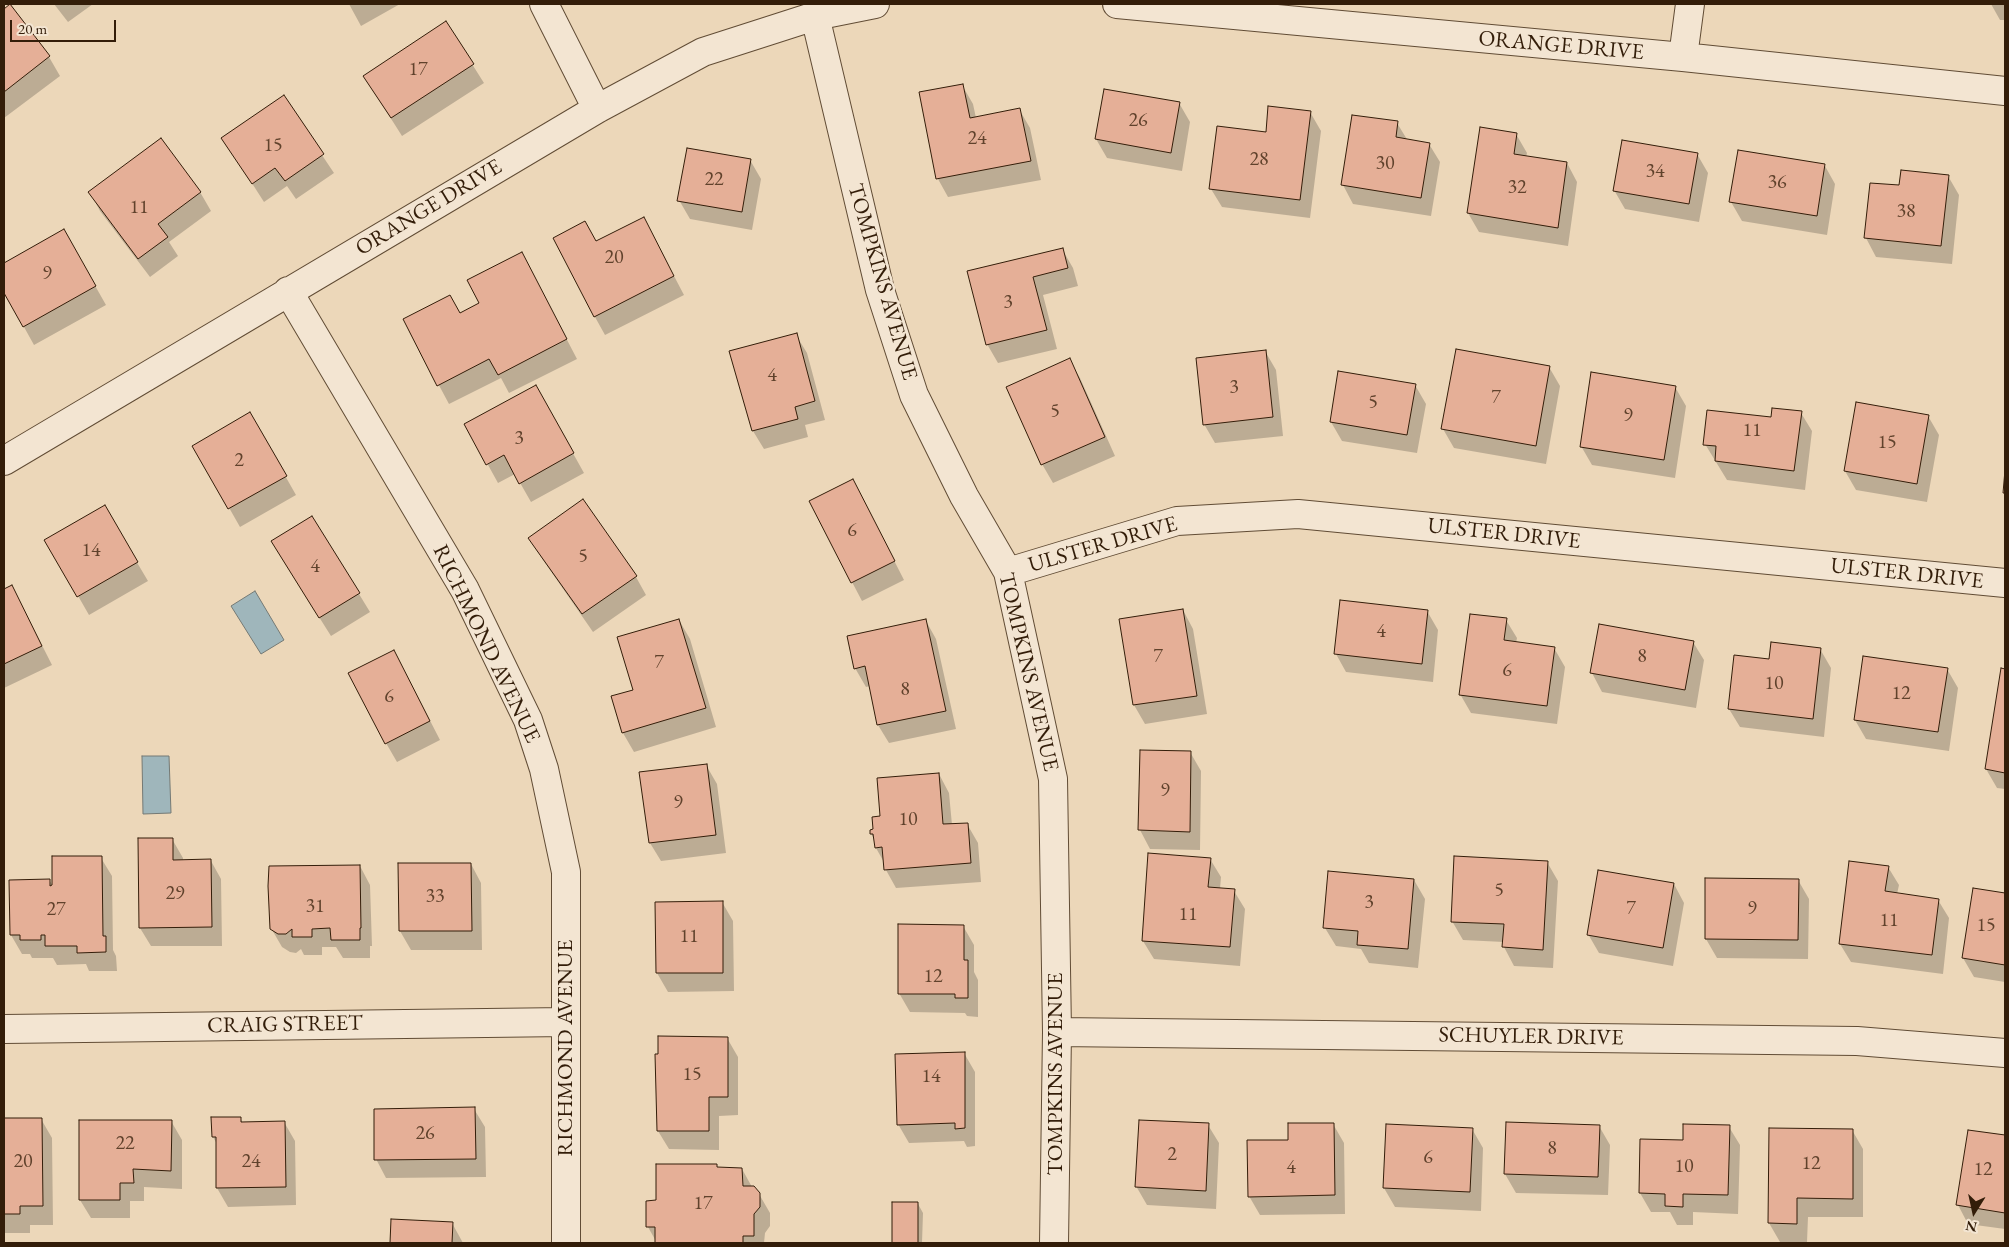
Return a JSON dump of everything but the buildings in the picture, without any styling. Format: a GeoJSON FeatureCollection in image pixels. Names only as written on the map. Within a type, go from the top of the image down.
{"type":"FeatureCollection","features":[{"type":"Feature","properties":{"kind":"street"},"geometry":{"type":"LineString","coordinates":[[544,4],[597,108]]}},
{"type":"Feature","properties":{"kind":"street","name":"ORANGE DRIVE"},"geometry":{"type":"LineString","coordinates":[[4,461],[597,108],[703,52],[815,16],[875,4]]}},
{"type":"Feature","properties":{"kind":"street","name":"ORANGE DRIVE"},"geometry":{"type":"LineString","coordinates":[[1117,4],[1683,57],[2005,91]]}},
{"type":"Feature","properties":{"kind":"street"},"geometry":{"type":"LineString","coordinates":[[1683,57],[1690,4]]}},
{"type":"Feature","properties":{"kind":"street","name":"TOMPKINS AVENUE"},"geometry":{"type":"LineString","coordinates":[[815,16],[880,290],[914,395],[964,496],[1008,572],[1053,779],[1057,1032],[1054,1243]]}},
{"type":"Feature","properties":{"kind":"street","name":"RICHMOND AVENUE"},"geometry":{"type":"LineString","coordinates":[[288,291],[465,590],[528,720],[544,769],[566,872],[566,1243]]}},
{"type":"Feature","properties":{"kind":"street","name":"ULSTER DRIVE"},"geometry":{"type":"LineString","coordinates":[[1008,572],[1177,521],[1298,514],[2005,583]]}},
{"type":"Feature","properties":{"kind":"street","name":"CRAIG STREET"},"geometry":{"type":"LineString","coordinates":[[4,1029],[566,1022]]}},
{"type":"Feature","properties":{"kind":"street","name":"SCHUYLER DRIVE"},"geometry":{"type":"LineString","coordinates":[[1057,1032],[1857,1040],[2005,1053]]}},
{"type":"Feature","properties":{"kind":"water"},"geometry":{"type":"Polygon","coordinates":[[[255,591],[284,640],[261,654],[231,606],[255,591]]]}},
{"type":"Feature","properties":{"kind":"water"},"geometry":{"type":"Polygon","coordinates":[[[142,756],[169,756],[171,813],[143,814],[142,756]]]}}]}
